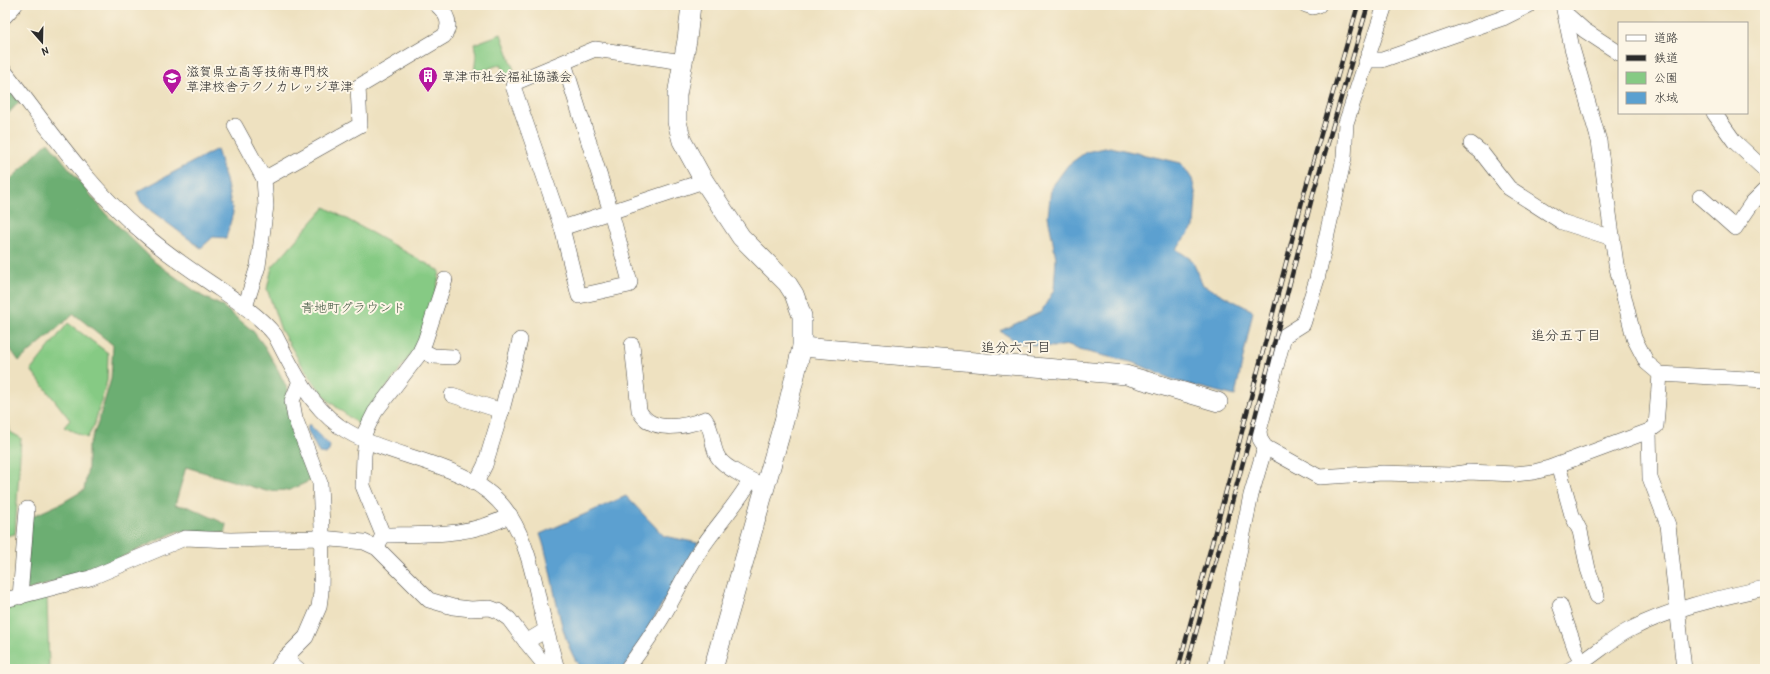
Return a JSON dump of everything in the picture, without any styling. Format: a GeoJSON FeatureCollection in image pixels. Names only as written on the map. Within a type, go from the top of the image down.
{"type":"FeatureCollection","features":[{"type":"Feature","properties":{"kind":"street"},"geometry":{"type":"LineString","coordinates":[[5,16],[15,5]]}},
{"type":"Feature","properties":{"kind":"street"},"geometry":{"type":"LineString","coordinates":[[264,179],[360,125],[358,86],[444,36],[448,30],[448,19],[437,5]]}},
{"type":"Feature","properties":{"kind":"street"},"geometry":{"type":"LineString","coordinates":[[691,5],[689,26],[677,95],[677,122],[686,149],[704,181],[741,237],[787,283],[794,294],[802,316],[802,347],[784,421],[758,483],[713,669]]}},
{"type":"Feature","properties":{"kind":"street"},"geometry":{"type":"LineString","coordinates":[[1306,5],[1313,7],[1319,5]]}},
{"type":"Feature","properties":{"kind":"street"},"geometry":{"type":"LineString","coordinates":[[1385,5],[1346,123],[1344,158],[1317,279],[1303,324],[1284,336],[1274,371],[1259,431],[1260,439],[1265,447],[1319,477],[1383,473],[1450,475],[1468,472],[1515,474],[1534,472],[1558,465],[1649,431],[1656,426],[1660,374]]}},
{"type":"Feature","properties":{"kind":"street"},"geometry":{"type":"LineString","coordinates":[[1367,60],[1382,60],[1503,18],[1529,5]]}},
{"type":"Feature","properties":{"kind":"street"},"geometry":{"type":"LineString","coordinates":[[1564,9],[1584,30],[1618,52]]}},
{"type":"Feature","properties":{"kind":"street"},"geometry":{"type":"LineString","coordinates":[[1564,9],[1572,48],[1599,141],[1619,278],[1634,338],[1647,363],[1660,374],[1765,380]]}},
{"type":"Feature","properties":{"kind":"street"},"geometry":{"type":"LineString","coordinates":[[564,63],[611,212],[630,282],[629,285],[579,296],[562,228],[513,86],[514,83],[595,49],[683,62]]}},
{"type":"Feature","properties":{"kind":"street"},"geometry":{"type":"LineString","coordinates":[[5,72],[65,152],[113,206],[156,244],[260,318],[275,335],[300,381],[317,406],[325,414],[340,426],[364,440],[467,478],[491,493],[510,515],[520,534],[528,555],[557,669]]}},
{"type":"Feature","properties":{"kind":"street"},"geometry":{"type":"LineString","coordinates":[[1715,114],[1734,141],[1765,170]]}},
{"type":"Feature","properties":{"kind":"street"},"geometry":{"type":"LineString","coordinates":[[235,126],[264,179],[266,206],[258,266],[245,307]]}},
{"type":"Feature","properties":{"kind":"street"},"geometry":{"type":"LineString","coordinates":[[1471,144],[1481,152],[1509,188],[1562,222],[1612,238]]}},
{"type":"Feature","properties":{"kind":"street"},"geometry":{"type":"LineString","coordinates":[[562,228],[704,181]]}},
{"type":"Feature","properties":{"kind":"street"},"geometry":{"type":"LineString","coordinates":[[1700,197],[1735,228],[1752,203],[1765,190]]}},
{"type":"Feature","properties":{"kind":"street"},"geometry":{"type":"LineString","coordinates":[[445,280],[421,350],[375,412],[364,440],[363,486],[380,542],[429,600],[453,607],[471,609],[490,608],[498,611],[509,619],[544,664],[557,669]]}},
{"type":"Feature","properties":{"kind":"street"},"geometry":{"type":"LineString","coordinates":[[476,483],[485,465],[502,411],[520,340]]}},
{"type":"Feature","properties":{"kind":"street"},"geometry":{"type":"LineString","coordinates":[[632,345],[639,410],[642,416],[656,424],[673,427],[691,424],[705,419],[710,426],[718,457],[726,464],[758,483]]}},
{"type":"Feature","properties":{"kind":"street"},"geometry":{"type":"LineString","coordinates":[[802,347],[1126,375],[1218,402]]}},
{"type":"Feature","properties":{"kind":"street"},"geometry":{"type":"LineString","coordinates":[[421,350],[433,356],[453,357]]}},
{"type":"Feature","properties":{"kind":"street"},"geometry":{"type":"LineString","coordinates":[[298,669],[281,663],[306,637],[319,607],[322,528],[320,483],[296,418],[292,402],[300,381]]}},
{"type":"Feature","properties":{"kind":"street"},"geometry":{"type":"LineString","coordinates":[[452,395],[502,411]]}},
{"type":"Feature","properties":{"kind":"street"},"geometry":{"type":"LineString","coordinates":[[1649,431],[1650,478],[1668,525],[1676,610],[1684,669]]}},
{"type":"Feature","properties":{"kind":"street"},"geometry":{"type":"LineString","coordinates":[[1215,669],[1251,496],[1265,447]]}},
{"type":"Feature","properties":{"kind":"street"},"geometry":{"type":"LineString","coordinates":[[1558,465],[1572,515],[1580,531],[1588,569],[1597,596]]}},
{"type":"Feature","properties":{"kind":"street"},"geometry":{"type":"LineString","coordinates":[[627,669],[659,623],[699,552],[743,495],[758,483]]}},
{"type":"Feature","properties":{"kind":"street"},"geometry":{"type":"LineString","coordinates":[[20,597],[27,509]]}},
{"type":"Feature","properties":{"kind":"street"},"geometry":{"type":"LineString","coordinates":[[5,600],[90,578],[185,538],[231,540],[321,538],[380,542],[482,528],[510,515]]}},
{"type":"Feature","properties":{"kind":"street"},"geometry":{"type":"LineString","coordinates":[[1560,605],[1576,651],[1579,667],[1613,640],[1629,630],[1676,610],[1765,588]]}},
{"type":"Feature","properties":{"kind":"street"},"geometry":{"type":"LineString","coordinates":[[526,642],[546,630]]}},
{"type":"Feature","properties":{"kind":"green space"},"geometry":{"type":"Polygon","coordinates":[[[501,34],[516,76],[507,79],[501,64],[474,74],[476,55],[474,44],[501,34]]]}},
{"type":"Feature","properties":{"kind":"green space"},"geometry":{"type":"Polygon","coordinates":[[[5,84],[19,102],[5,117],[5,84]]]}},
{"type":"Feature","properties":{"kind":"green space"},"geometry":{"type":"Polygon","coordinates":[[[48,142],[105,213],[156,263],[202,296],[222,306],[253,331],[265,347],[288,390],[289,402],[316,478],[290,490],[266,491],[186,467],[175,505],[189,507],[226,524],[225,533],[178,531],[92,571],[25,591],[31,517],[62,503],[84,490],[88,467],[88,446],[97,426],[111,379],[113,345],[74,314],[19,361],[5,342],[5,185],[48,142]]]}},
{"type":"Feature","properties":{"kind":"green space","name":"青地町グラウンド"},"geometry":{"type":"Polygon","coordinates":[[[325,207],[440,271],[433,307],[415,349],[359,425],[329,401],[300,362],[281,330],[267,289],[272,267],[325,207]]]}},
{"type":"Feature","properties":{"kind":"green space"},"geometry":{"type":"Polygon","coordinates":[[[68,323],[108,353],[107,381],[94,426],[87,438],[64,427],[70,420],[31,370],[68,323]]]}},
{"type":"Feature","properties":{"kind":"green space"},"geometry":{"type":"Polygon","coordinates":[[[9,425],[10,432],[21,438],[15,534],[5,536],[5,426],[9,425]]]}},
{"type":"Feature","properties":{"kind":"green space"},"geometry":{"type":"Polygon","coordinates":[[[47,597],[49,669],[9,669],[5,667],[7,660],[6,611],[11,604],[47,597]]]}},
{"type":"Feature","properties":{"kind":"water"},"geometry":{"type":"Polygon","coordinates":[[[1110,147],[1181,163],[1192,179],[1196,196],[1194,227],[1176,249],[1192,260],[1203,285],[1253,311],[1235,396],[1176,381],[1135,363],[1079,350],[1069,345],[1053,347],[1019,343],[1000,331],[1041,312],[1054,290],[1056,258],[1048,216],[1051,188],[1068,165],[1086,152],[1110,147]]]}},
{"type":"Feature","properties":{"kind":"water"},"geometry":{"type":"Polygon","coordinates":[[[217,149],[226,180],[233,213],[226,238],[213,237],[201,248],[150,210],[141,202],[137,192],[217,149]]]}},
{"type":"Feature","properties":{"kind":"water"},"geometry":{"type":"Polygon","coordinates":[[[309,424],[330,446],[329,451],[326,454],[319,453],[307,429],[309,424]]]}},
{"type":"Feature","properties":{"kind":"water"},"geometry":{"type":"Polygon","coordinates":[[[626,496],[664,536],[698,543],[624,669],[581,669],[566,639],[540,534],[626,496]]]}},
{"type":"Feature","properties":{"kind":"railway"},"geometry":{"type":"LineString","coordinates":[[1178,669],[1305,190],[1358,5]]}},
{"type":"Feature","properties":{"kind":"railway"},"geometry":{"type":"LineString","coordinates":[[1186,669],[1248,444],[1313,194],[1368,5]]}},
{"type":"Feature","properties":{"kind":"place","name":"草津市社会福祉協議会"},"geometry":{"type":"Point","coordinates":[428,93]}},
{"type":"Feature","properties":{"kind":"place","name":"滋賀県立高等技術専門校 草津校舎テクノカレッジ草津"},"geometry":{"type":"Point","coordinates":[172,95]}},
{"type":"Feature","properties":{"kind":"district","name":"追分五丁目"},"geometry":{"type":"Point","coordinates":[1566,334]}},
{"type":"Feature","properties":{"kind":"district","name":"追分六丁目"},"geometry":{"type":"Point","coordinates":[1016,346]}}]}
